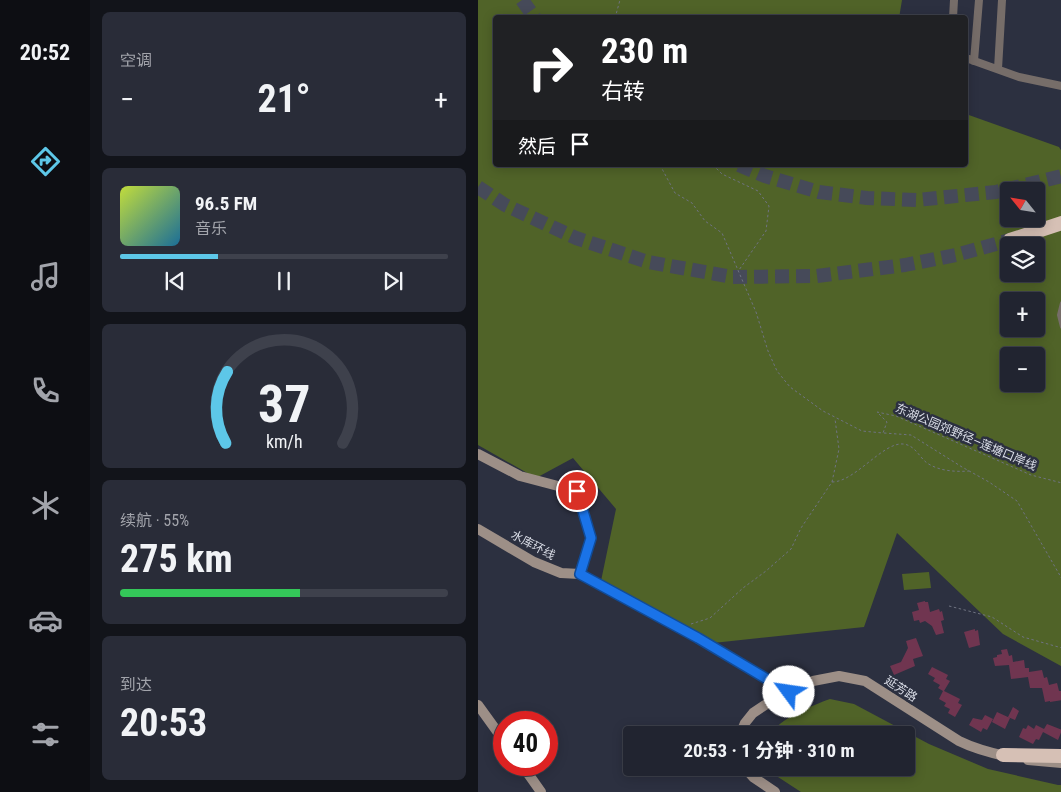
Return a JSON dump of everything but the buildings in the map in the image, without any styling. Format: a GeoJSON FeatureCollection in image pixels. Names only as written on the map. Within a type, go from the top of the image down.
{"type":"FeatureCollection","features":[{"type":"Feature","properties":{"kind":"highway"},"geometry":{"type":"LineString","coordinates":[[1020,237],[1062,224]]}},
{"type":"Feature","properties":{"kind":"highway"},"geometry":{"type":"LineString","coordinates":[[1003,756],[1062,756]]}},
{"type":"Feature","properties":{"kind":"street"},"geometry":{"type":"LineString","coordinates":[[953,15],[954,0]]}},
{"type":"Feature","properties":{"kind":"street"},"geometry":{"type":"LineString","coordinates":[[974,61],[979,0]]}},
{"type":"Feature","properties":{"kind":"street"},"geometry":{"type":"LineString","coordinates":[[998,69],[1002,0]]}},
{"type":"Feature","properties":{"kind":"street"},"geometry":{"type":"LineString","coordinates":[[968,59],[1032,81],[1062,86]]}},
{"type":"Feature","properties":{"kind":"street"},"geometry":{"type":"LineString","coordinates":[[478,454],[520,476],[577,491],[591,538],[580,574]]}},
{"type":"Feature","properties":{"kind":"street","name":"水库环线"},"geometry":{"type":"LineString","coordinates":[[478,529],[534,562],[561,573],[580,574],[682,629],[789,692]]}},
{"type":"Feature","properties":{"kind":"street","name":"延芳路"},"geometry":{"type":"LineString","coordinates":[[743,726],[753,713],[765,704],[825,677],[839,676],[865,681],[959,741],[986,752],[1042,763],[1062,763]]}},
{"type":"Feature","properties":{"kind":"street"},"geometry":{"type":"LineString","coordinates":[[478,705],[493,726]]}},
{"type":"Feature","properties":{"kind":"street"},"geometry":{"type":"LineString","coordinates":[[530,776],[541,792]]}},
{"type":"Feature","properties":{"kind":"street"},"geometry":{"type":"LineString","coordinates":[[753,776],[775,792]]}},
{"type":"Feature","properties":{"kind":"lane"},"geometry":{"type":"LineString","coordinates":[[1062,303],[1059,316],[1062,327]]}},
{"type":"Feature","properties":{"kind":"path"},"geometry":{"type":"LineString","coordinates":[[616,15],[620,0]]}},
{"type":"Feature","properties":{"kind":"path"},"geometry":{"type":"LineString","coordinates":[[661,167],[675,192],[692,203],[705,221],[722,233],[756,312],[768,351],[778,372],[790,386],[807,400],[862,431],[911,435],[1017,501],[1062,579]]}},
{"type":"Feature","properties":{"kind":"path"},"geometry":{"type":"LineString","coordinates":[[715,167],[722,174],[758,191],[768,206],[766,231],[739,270]]}},
{"type":"Feature","properties":{"kind":"path","name":"东湖公园郊野径—莲塘口岸线"},"geometry":{"type":"LineString","coordinates":[[883,433],[888,422],[877,412],[896,416],[1031,475],[1062,482]]}},
{"type":"Feature","properties":{"kind":"path"},"geometry":{"type":"LineString","coordinates":[[682,629],[694,622],[710,618],[791,548],[801,528],[832,482],[839,449],[835,417]]}},
{"type":"Feature","properties":{"kind":"path"},"geometry":{"type":"LineString","coordinates":[[832,482],[837,482],[846,477],[890,448],[903,444],[914,449],[927,463],[934,466],[954,472],[969,471]]}},
{"type":"Feature","properties":{"kind":"path"},"geometry":{"type":"LineString","coordinates":[[949,606],[992,616],[1023,637],[1062,648]]}},
{"type":"Feature","properties":{"kind":"green space"},"geometry":{"type":"Polygon","coordinates":[[[478,0],[902,0],[900,15],[493,15],[493,167],[968,167],[968,115],[1059,147],[1062,152],[1061,666],[1003,634],[897,533],[864,627],[713,643],[601,581],[616,509],[573,458],[536,478],[478,445],[478,0]]]}},
{"type":"Feature","properties":{"kind":"green space"},"geometry":{"type":"Polygon","coordinates":[[[929,572],[931,588],[904,590],[902,574],[929,572]]]}},
{"type":"Feature","properties":{"kind":"green space"},"geometry":{"type":"Polygon","coordinates":[[[830,699],[854,704],[895,726],[778,726],[806,709],[830,699]]]}},
{"type":"Feature","properties":{"kind":"green space"},"geometry":{"type":"Polygon","coordinates":[[[915,737],[988,769],[1061,785],[1061,792],[801,792],[778,777],[915,776],[915,737]]]}},
{"type":"Feature","properties":{"kind":"tunnel"},"geometry":{"type":"LineString","coordinates":[[522,0],[533,15]]}},
{"type":"Feature","properties":{"kind":"tunnel"},"geometry":{"type":"LineString","coordinates":[[744,167],[765,176],[819,192],[867,198],[917,200],[996,192],[1062,176]]}},
{"type":"Feature","properties":{"kind":"tunnel"},"geometry":{"type":"LineString","coordinates":[[478,187],[505,205],[576,238],[648,262],[733,277],[817,276],[905,265],[956,255],[1000,243]]}},
{"type":"Feature","properties":{"kind":"route"},"geometry":{"type":"LineString","coordinates":[[577,491],[591,538],[580,574],[698,638],[789,692]]}}]}
